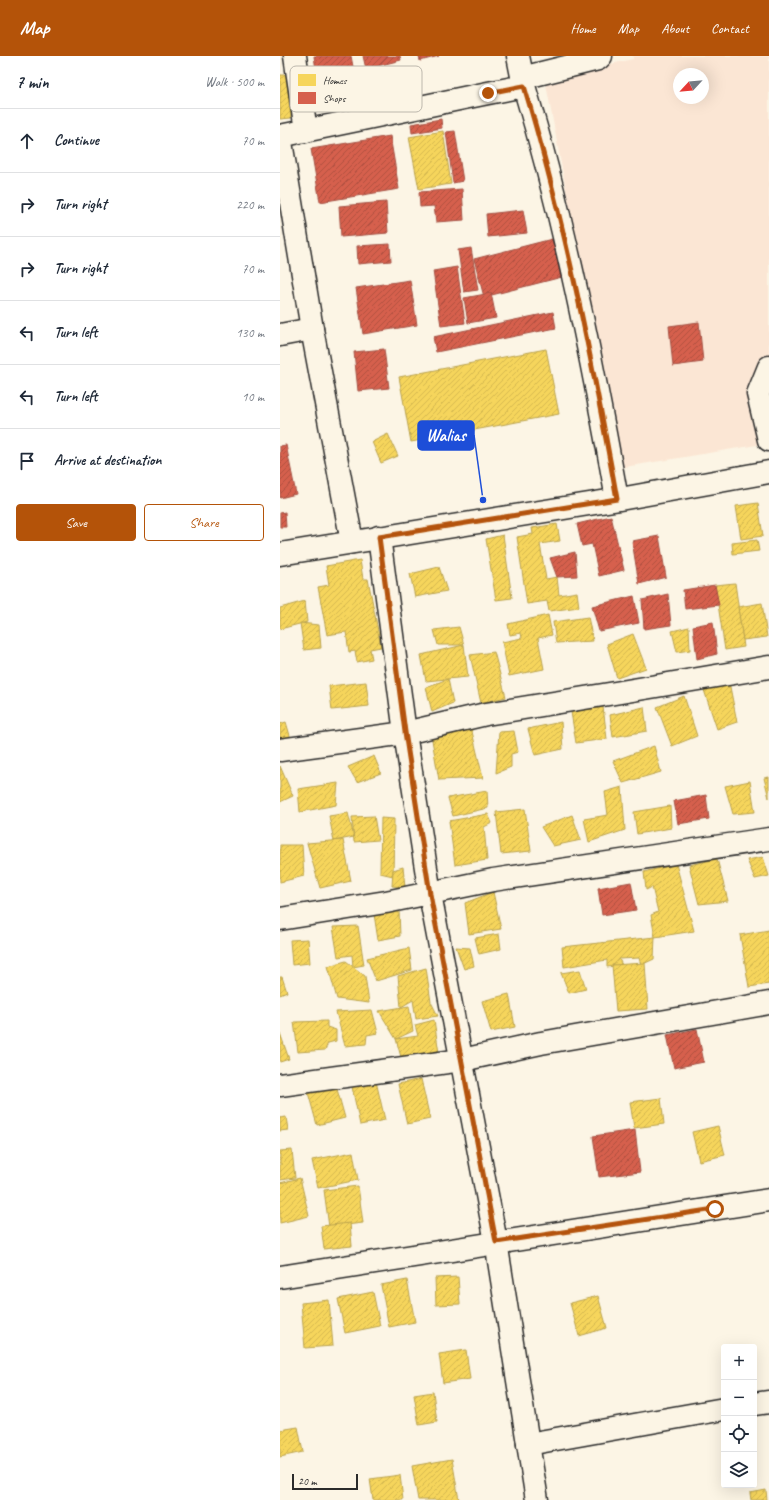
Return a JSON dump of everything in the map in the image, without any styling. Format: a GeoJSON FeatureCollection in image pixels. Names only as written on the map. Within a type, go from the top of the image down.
{"type":"FeatureCollection","features":[{"type":"Feature","properties":{"kind":"street"},"geometry":{"type":"LineString","coordinates":[[295,56],[296,66]]}},
{"type":"Feature","properties":{"kind":"street"},"geometry":{"type":"LineString","coordinates":[[518,56],[523,82],[563,226],[606,434],[617,499]]}},
{"type":"Feature","properties":{"kind":"street"},"geometry":{"type":"LineString","coordinates":[[422,107],[488,93],[598,59],[601,56]]}},
{"type":"Feature","properties":{"kind":"street"},"geometry":{"type":"LineString","coordinates":[[303,112],[306,131]]}},
{"type":"Feature","properties":{"kind":"street"},"geometry":{"type":"LineString","coordinates":[[352,542],[312,329],[280,136],[397,112]]}},
{"type":"Feature","properties":{"kind":"street"},"geometry":{"type":"LineString","coordinates":[[280,335],[312,329]]}},
{"type":"Feature","properties":{"kind":"street"},"geometry":{"type":"LineString","coordinates":[[769,367],[758,394],[769,440]]}},
{"type":"Feature","properties":{"kind":"street"},"geometry":{"type":"LineString","coordinates":[[280,554],[617,499],[769,472]]}},
{"type":"Feature","properties":{"kind":"street"},"geometry":{"type":"LineString","coordinates":[[379,537],[405,732],[430,894],[496,1242],[537,1500]]}},
{"type":"Feature","properties":{"kind":"street"},"geometry":{"type":"LineString","coordinates":[[280,750],[405,732],[486,714],[769,667]]}},
{"type":"Feature","properties":{"kind":"street"},"geometry":{"type":"LineString","coordinates":[[280,919],[430,894],[493,880],[769,839]]}},
{"type":"Feature","properties":{"kind":"street"},"geometry":{"type":"LineString","coordinates":[[280,1085],[462,1060],[594,1033],[769,1003]]}},
{"type":"Feature","properties":{"kind":"street"},"geometry":{"type":"LineString","coordinates":[[280,1277],[769,1200]]}},
{"type":"Feature","properties":{"kind":"street"},"geometry":{"type":"LineString","coordinates":[[757,1404],[769,1402]]}},
{"type":"Feature","properties":{"kind":"street"},"geometry":{"type":"LineString","coordinates":[[528,1444],[721,1410]]}},
{"type":"Feature","properties":{"kind":"shaded area"},"geometry":{"type":"Polygon","coordinates":[[[633,56],[769,56],[769,443],[619,468],[545,79],[633,59],[633,56]]]}},
{"type":"Feature","properties":{"kind":"building: Homes"},"geometry":{"type":"Polygon","coordinates":[[[280,75],[286,75],[291,118],[280,119],[280,75]]]}},
{"type":"Feature","properties":{"kind":"building: Homes"},"geometry":{"type":"Polygon","coordinates":[[[443,131],[451,184],[419,189],[409,137],[443,131]]]}},
{"type":"Feature","properties":{"kind":"building: Homes"},"geometry":{"type":"Polygon","coordinates":[[[546,349],[559,414],[411,442],[399,377],[546,349]]]}},
{"type":"Feature","properties":{"kind":"building: Homes"},"geometry":{"type":"Polygon","coordinates":[[[388,434],[398,456],[381,463],[372,442],[388,434]]]}},
{"type":"Feature","properties":{"kind":"building: Homes"},"geometry":{"type":"Polygon","coordinates":[[[758,503],[763,536],[741,539],[736,506],[758,503]]]}},
{"type":"Feature","properties":{"kind":"building: Homes"},"geometry":{"type":"Polygon","coordinates":[[[557,524],[560,541],[540,544],[546,579],[557,577],[559,595],[577,592],[579,607],[549,611],[547,601],[527,604],[517,537],[533,534],[532,528],[557,524]]]}},
{"type":"Feature","properties":{"kind":"building: Homes"},"geometry":{"type":"Polygon","coordinates":[[[503,535],[512,598],[496,600],[486,539],[503,535]]]}},
{"type":"Feature","properties":{"kind":"building: Homes"},"geometry":{"type":"Polygon","coordinates":[[[757,540],[759,551],[733,554],[732,543],[757,540]]]}},
{"type":"Feature","properties":{"kind":"building: Homes"},"geometry":{"type":"Polygon","coordinates":[[[360,560],[363,579],[368,579],[381,647],[370,649],[372,659],[357,662],[355,651],[349,652],[346,632],[327,635],[318,587],[329,585],[326,566],[360,560]]]}},
{"type":"Feature","properties":{"kind":"building: Homes"},"geometry":{"type":"Polygon","coordinates":[[[439,567],[447,591],[415,597],[410,574],[439,567]]]}},
{"type":"Feature","properties":{"kind":"building: Homes"},"geometry":{"type":"Polygon","coordinates":[[[735,583],[744,647],[725,650],[715,585],[735,583]]]}},
{"type":"Feature","properties":{"kind":"building: Homes"},"geometry":{"type":"Polygon","coordinates":[[[305,601],[307,622],[280,629],[280,608],[305,601]]]}},
{"type":"Feature","properties":{"kind":"building: Homes"},"geometry":{"type":"Polygon","coordinates":[[[762,603],[767,637],[743,640],[738,607],[762,603]]]}},
{"type":"Feature","properties":{"kind":"building: Homes"},"geometry":{"type":"Polygon","coordinates":[[[548,615],[552,635],[538,638],[544,669],[509,676],[502,642],[522,638],[521,633],[510,635],[508,624],[548,615]]]}},
{"type":"Feature","properties":{"kind":"building: Homes"},"geometry":{"type":"Polygon","coordinates":[[[588,617],[593,641],[556,643],[553,622],[588,617]]]}},
{"type":"Feature","properties":{"kind":"building: Homes"},"geometry":{"type":"Polygon","coordinates":[[[300,623],[319,625],[321,648],[304,650],[300,623]]]}},
{"type":"Feature","properties":{"kind":"building: Homes"},"geometry":{"type":"Polygon","coordinates":[[[459,627],[464,645],[438,645],[434,630],[459,627]]]}},
{"type":"Feature","properties":{"kind":"building: Homes"},"geometry":{"type":"Polygon","coordinates":[[[689,627],[690,650],[677,652],[672,631],[689,627]]]}},
{"type":"Feature","properties":{"kind":"building: Homes"},"geometry":{"type":"Polygon","coordinates":[[[633,634],[646,668],[617,678],[607,644],[633,634]]]}},
{"type":"Feature","properties":{"kind":"building: Homes"},"geometry":{"type":"Polygon","coordinates":[[[464,645],[468,677],[426,681],[421,655],[464,645]]]}},
{"type":"Feature","properties":{"kind":"building: Homes"},"geometry":{"type":"Polygon","coordinates":[[[494,652],[506,697],[481,703],[470,655],[494,652]]]}},
{"type":"Feature","properties":{"kind":"building: Homes"},"geometry":{"type":"Polygon","coordinates":[[[448,679],[453,703],[432,712],[426,687],[448,679]]]}},
{"type":"Feature","properties":{"kind":"building: Homes"},"geometry":{"type":"Polygon","coordinates":[[[366,682],[369,706],[332,710],[329,686],[366,682]]]}},
{"type":"Feature","properties":{"kind":"building: Homes"},"geometry":{"type":"Polygon","coordinates":[[[729,682],[737,722],[717,729],[703,687],[729,682]]]}},
{"type":"Feature","properties":{"kind":"building: Homes"},"geometry":{"type":"Polygon","coordinates":[[[684,696],[697,736],[672,746],[657,707],[684,696]]]}},
{"type":"Feature","properties":{"kind":"building: Homes"},"geometry":{"type":"Polygon","coordinates":[[[603,707],[607,739],[576,743],[571,712],[603,707]]]}},
{"type":"Feature","properties":{"kind":"building: Homes"},"geometry":{"type":"Polygon","coordinates":[[[644,707],[647,731],[613,737],[610,715],[644,707]]]}},
{"type":"Feature","properties":{"kind":"building: Homes"},"geometry":{"type":"Polygon","coordinates":[[[286,722],[291,739],[280,743],[280,724],[286,722]]]}},
{"type":"Feature","properties":{"kind":"building: Homes"},"geometry":{"type":"Polygon","coordinates":[[[561,722],[563,749],[535,755],[528,729],[561,722]]]}},
{"type":"Feature","properties":{"kind":"building: Homes"},"geometry":{"type":"Polygon","coordinates":[[[470,723],[483,778],[439,780],[431,734],[470,723]]]}},
{"type":"Feature","properties":{"kind":"building: Homes"},"geometry":{"type":"Polygon","coordinates":[[[514,731],[518,752],[511,754],[511,767],[496,773],[499,732],[514,731]]]}},
{"type":"Feature","properties":{"kind":"building: Homes"},"geometry":{"type":"Polygon","coordinates":[[[654,746],[661,772],[623,783],[613,761],[654,746]]]}},
{"type":"Feature","properties":{"kind":"building: Homes"},"geometry":{"type":"Polygon","coordinates":[[[374,756],[381,773],[357,782],[348,767],[374,756]]]}},
{"type":"Feature","properties":{"kind":"building: Homes"},"geometry":{"type":"Polygon","coordinates":[[[280,766],[293,796],[280,802],[280,766]]]}},
{"type":"Feature","properties":{"kind":"building: Homes"},"geometry":{"type":"Polygon","coordinates":[[[769,777],[769,798],[764,778],[769,777]]]}},
{"type":"Feature","properties":{"kind":"building: Homes"},"geometry":{"type":"Polygon","coordinates":[[[750,781],[755,812],[733,814],[725,786],[750,781]]]}},
{"type":"Feature","properties":{"kind":"building: Homes"},"geometry":{"type":"Polygon","coordinates":[[[338,783],[336,805],[300,812],[298,789],[338,783]]]}},
{"type":"Feature","properties":{"kind":"building: Homes"},"geometry":{"type":"Polygon","coordinates":[[[622,787],[625,830],[589,842],[584,819],[608,815],[605,792],[622,787]]]}},
{"type":"Feature","properties":{"kind":"building: Homes"},"geometry":{"type":"Polygon","coordinates":[[[487,791],[488,808],[453,816],[448,798],[487,791]]]}},
{"type":"Feature","properties":{"kind":"building: Homes"},"geometry":{"type":"Polygon","coordinates":[[[670,806],[671,828],[637,834],[634,812],[670,806]]]}},
{"type":"Feature","properties":{"kind":"building: Homes"},"geometry":{"type":"Polygon","coordinates":[[[525,809],[531,851],[501,854],[496,812],[525,809]]]}},
{"type":"Feature","properties":{"kind":"building: Homes"},"geometry":{"type":"Polygon","coordinates":[[[348,813],[354,837],[334,841],[329,816],[348,813]]]}},
{"type":"Feature","properties":{"kind":"building: Homes"},"geometry":{"type":"Polygon","coordinates":[[[488,814],[492,823],[484,827],[487,860],[455,865],[449,821],[488,814]]]}},
{"type":"Feature","properties":{"kind":"building: Homes"},"geometry":{"type":"Polygon","coordinates":[[[572,815],[581,840],[553,846],[541,827],[572,815]]]}},
{"type":"Feature","properties":{"kind":"building: Homes"},"geometry":{"type":"Polygon","coordinates":[[[374,816],[378,840],[354,842],[352,817],[374,816]]]}},
{"type":"Feature","properties":{"kind":"building: Homes"},"geometry":{"type":"Polygon","coordinates":[[[381,818],[394,819],[393,876],[380,873],[381,818]]]}},
{"type":"Feature","properties":{"kind":"building: Homes"},"geometry":{"type":"Polygon","coordinates":[[[343,840],[351,881],[320,888],[307,843],[343,840]]]}},
{"type":"Feature","properties":{"kind":"building: Homes"},"geometry":{"type":"Polygon","coordinates":[[[280,845],[302,845],[304,876],[280,882],[280,845]]]}},
{"type":"Feature","properties":{"kind":"building: Homes"},"geometry":{"type":"Polygon","coordinates":[[[763,857],[769,876],[755,879],[747,860],[763,857]]]}},
{"type":"Feature","properties":{"kind":"building: Homes"},"geometry":{"type":"Polygon","coordinates":[[[717,859],[728,901],[699,904],[689,865],[717,859]]]}},
{"type":"Feature","properties":{"kind":"building: Homes"},"geometry":{"type":"Polygon","coordinates":[[[676,864],[694,931],[655,937],[651,915],[658,912],[652,887],[646,890],[644,872],[676,864]]]}},
{"type":"Feature","properties":{"kind":"building: Homes"},"geometry":{"type":"Polygon","coordinates":[[[403,867],[405,887],[392,886],[393,870],[403,867]]]}},
{"type":"Feature","properties":{"kind":"building: Homes"},"geometry":{"type":"Polygon","coordinates":[[[493,892],[501,929],[469,934],[465,903],[493,892]]]}},
{"type":"Feature","properties":{"kind":"building: Homes"},"geometry":{"type":"Polygon","coordinates":[[[399,910],[400,936],[378,940],[374,914],[399,910]]]}},
{"type":"Feature","properties":{"kind":"building: Homes"},"geometry":{"type":"Polygon","coordinates":[[[358,926],[364,965],[353,967],[352,955],[338,957],[333,927],[358,926]]]}},
{"type":"Feature","properties":{"kind":"building: Homes"},"geometry":{"type":"Polygon","coordinates":[[[769,930],[769,984],[749,987],[740,935],[769,930]]]}},
{"type":"Feature","properties":{"kind":"building: Homes"},"geometry":{"type":"Polygon","coordinates":[[[499,934],[501,949],[479,954],[475,938],[499,934]]]}},
{"type":"Feature","properties":{"kind":"building: Homes"},"geometry":{"type":"Polygon","coordinates":[[[655,937],[654,959],[641,965],[639,958],[619,959],[622,965],[607,967],[607,960],[564,967],[562,947],[655,937]]]}},
{"type":"Feature","properties":{"kind":"building: Homes"},"geometry":{"type":"Polygon","coordinates":[[[308,939],[310,963],[292,965],[290,940],[308,939]]]}},
{"type":"Feature","properties":{"kind":"building: Homes"},"geometry":{"type":"Polygon","coordinates":[[[456,947],[470,948],[474,966],[464,969],[456,947]]]}},
{"type":"Feature","properties":{"kind":"building: Homes"},"geometry":{"type":"Polygon","coordinates":[[[409,948],[412,970],[376,981],[367,958],[409,948]]]}},
{"type":"Feature","properties":{"kind":"building: Homes"},"geometry":{"type":"Polygon","coordinates":[[[346,961],[365,976],[369,1003],[337,999],[328,966],[346,961]]]}},
{"type":"Feature","properties":{"kind":"building: Homes"},"geometry":{"type":"Polygon","coordinates":[[[645,963],[648,1009],[616,1011],[612,965],[645,963]]]}},
{"type":"Feature","properties":{"kind":"building: Homes"},"geometry":{"type":"Polygon","coordinates":[[[426,968],[431,1002],[438,1016],[416,1019],[413,1000],[401,1007],[398,976],[426,968]]]}},
{"type":"Feature","properties":{"kind":"building: Homes"},"geometry":{"type":"Polygon","coordinates":[[[580,970],[586,989],[569,993],[561,973],[580,970]]]}},
{"type":"Feature","properties":{"kind":"building: Homes"},"geometry":{"type":"Polygon","coordinates":[[[280,977],[282,977],[287,992],[280,995],[280,977]]]}},
{"type":"Feature","properties":{"kind":"building: Homes"},"geometry":{"type":"Polygon","coordinates":[[[509,994],[515,1027],[491,1032],[482,1001],[509,994]]]}},
{"type":"Feature","properties":{"kind":"building: Homes"},"geometry":{"type":"Polygon","coordinates":[[[409,1006],[413,1031],[396,1039],[379,1011],[409,1006]]]}},
{"type":"Feature","properties":{"kind":"building: Homes"},"geometry":{"type":"Polygon","coordinates":[[[372,1010],[378,1033],[367,1035],[366,1044],[345,1046],[336,1012],[372,1010]]]}},
{"type":"Feature","properties":{"kind":"building: Homes"},"geometry":{"type":"Polygon","coordinates":[[[434,1020],[439,1053],[401,1057],[396,1039],[418,1036],[415,1025],[434,1020]]]}},
{"type":"Feature","properties":{"kind":"building: Homes"},"geometry":{"type":"Polygon","coordinates":[[[327,1021],[327,1027],[336,1030],[336,1041],[328,1043],[325,1050],[298,1052],[294,1022],[327,1021]]]}},
{"type":"Feature","properties":{"kind":"building: Homes"},"geometry":{"type":"Polygon","coordinates":[[[280,1033],[289,1059],[280,1062],[280,1033]]]}},
{"type":"Feature","properties":{"kind":"building: Homes"},"geometry":{"type":"Polygon","coordinates":[[[375,1077],[385,1120],[360,1125],[351,1082],[375,1077]]]}},
{"type":"Feature","properties":{"kind":"building: Homes"},"geometry":{"type":"Polygon","coordinates":[[[421,1079],[430,1119],[407,1124],[398,1084],[421,1079]]]}},
{"type":"Feature","properties":{"kind":"building: Homes"},"geometry":{"type":"Polygon","coordinates":[[[335,1082],[345,1118],[317,1125],[307,1089],[335,1082]]]}},
{"type":"Feature","properties":{"kind":"building: Homes"},"geometry":{"type":"Polygon","coordinates":[[[661,1098],[664,1124],[634,1128],[630,1102],[661,1098]]]}},
{"type":"Feature","properties":{"kind":"building: Homes"},"geometry":{"type":"Polygon","coordinates":[[[286,1117],[288,1130],[280,1131],[280,1118],[286,1117]]]}},
{"type":"Feature","properties":{"kind":"building: Homes"},"geometry":{"type":"Polygon","coordinates":[[[718,1126],[725,1155],[699,1161],[692,1132],[718,1126]]]}},
{"type":"Feature","properties":{"kind":"building: Homes"},"geometry":{"type":"Polygon","coordinates":[[[292,1150],[295,1178],[280,1180],[280,1151],[292,1150]]]}},
{"type":"Feature","properties":{"kind":"building: Homes"},"geometry":{"type":"Polygon","coordinates":[[[353,1152],[358,1180],[318,1188],[312,1160],[353,1152]]]}},
{"type":"Feature","properties":{"kind":"building: Homes"},"geometry":{"type":"Polygon","coordinates":[[[300,1178],[309,1216],[280,1223],[280,1183],[300,1178]]]}},
{"type":"Feature","properties":{"kind":"building: Homes"},"geometry":{"type":"Polygon","coordinates":[[[358,1186],[363,1223],[329,1227],[324,1190],[358,1186]]]}},
{"type":"Feature","properties":{"kind":"building: Homes"},"geometry":{"type":"Polygon","coordinates":[[[350,1223],[352,1246],[324,1249],[321,1226],[350,1223]]]}},
{"type":"Feature","properties":{"kind":"building: Homes"},"geometry":{"type":"Polygon","coordinates":[[[458,1277],[460,1304],[436,1305],[435,1278],[458,1277]]]}},
{"type":"Feature","properties":{"kind":"building: Homes"},"geometry":{"type":"Polygon","coordinates":[[[407,1280],[415,1322],[389,1327],[381,1285],[407,1280]]]}},
{"type":"Feature","properties":{"kind":"building: Homes"},"geometry":{"type":"Polygon","coordinates":[[[373,1292],[380,1326],[345,1333],[338,1299],[373,1292]]]}},
{"type":"Feature","properties":{"kind":"building: Homes"},"geometry":{"type":"Polygon","coordinates":[[[598,1296],[607,1328],[579,1336],[570,1303],[598,1296]]]}},
{"type":"Feature","properties":{"kind":"building: Homes"},"geometry":{"type":"Polygon","coordinates":[[[329,1300],[333,1346],[305,1348],[301,1303],[329,1300]]]}},
{"type":"Feature","properties":{"kind":"building: Homes"},"geometry":{"type":"Polygon","coordinates":[[[466,1350],[470,1379],[443,1383],[439,1354],[466,1350]]]}},
{"type":"Feature","properties":{"kind":"building: Homes"},"geometry":{"type":"Polygon","coordinates":[[[433,1392],[437,1422],[419,1425],[414,1395],[433,1392]]]}},
{"type":"Feature","properties":{"kind":"building: Homes"},"geometry":{"type":"Polygon","coordinates":[[[298,1427],[303,1452],[280,1457],[280,1430],[298,1427]]]}},
{"type":"Feature","properties":{"kind":"building: Homes"},"geometry":{"type":"Polygon","coordinates":[[[452,1459],[459,1500],[418,1500],[412,1466],[452,1459]]]}},
{"type":"Feature","properties":{"kind":"building: Homes"},"geometry":{"type":"Polygon","coordinates":[[[400,1475],[403,1500],[373,1500],[370,1479],[400,1475]]]}},
{"type":"Feature","properties":{"kind":"building: Homes"},"geometry":{"type":"Polygon","coordinates":[[[766,1490],[767,1500],[751,1500],[750,1493],[766,1490]]]}},
{"type":"Feature","properties":{"kind":"building: Shops"},"geometry":{"type":"Polygon","coordinates":[[[314,56],[351,56],[353,66],[315,66],[314,56]]]}},
{"type":"Feature","properties":{"kind":"building: Shops"},"geometry":{"type":"Polygon","coordinates":[[[363,56],[400,56],[401,60],[378,66],[365,66],[363,56]]]}},
{"type":"Feature","properties":{"kind":"building: Shops"},"geometry":{"type":"Polygon","coordinates":[[[419,56],[439,56],[420,61],[419,56]]]}},
{"type":"Feature","properties":{"kind":"building: Shops"},"geometry":{"type":"Polygon","coordinates":[[[441,119],[442,128],[412,133],[411,124],[441,119]]]}},
{"type":"Feature","properties":{"kind":"building: Shops"},"geometry":{"type":"Polygon","coordinates":[[[455,131],[463,181],[453,183],[446,132],[455,131]]]}},
{"type":"Feature","properties":{"kind":"building: Shops"},"geometry":{"type":"Polygon","coordinates":[[[390,136],[399,189],[320,202],[311,149],[390,136]]]}},
{"type":"Feature","properties":{"kind":"building: Shops"},"geometry":{"type":"Polygon","coordinates":[[[462,189],[464,220],[436,222],[434,206],[420,207],[419,192],[462,189]]]}},
{"type":"Feature","properties":{"kind":"building: Shops"},"geometry":{"type":"Polygon","coordinates":[[[386,202],[388,233],[341,237],[339,206],[386,202]]]}},
{"type":"Feature","properties":{"kind":"building: Shops"},"geometry":{"type":"Polygon","coordinates":[[[523,210],[527,233],[488,237],[486,214],[523,210]]]}},
{"type":"Feature","properties":{"kind":"building: Shops"},"geometry":{"type":"Polygon","coordinates":[[[552,239],[562,277],[484,297],[474,259],[552,239]]]}},
{"type":"Feature","properties":{"kind":"building: Shops"},"geometry":{"type":"Polygon","coordinates":[[[390,244],[391,261],[358,264],[357,246],[390,244]]]}},
{"type":"Feature","properties":{"kind":"building: Shops"},"geometry":{"type":"Polygon","coordinates":[[[471,248],[478,290],[464,292],[458,250],[471,248]]]}},
{"type":"Feature","properties":{"kind":"building: Shops"},"geometry":{"type":"Polygon","coordinates":[[[457,267],[465,323],[441,326],[433,271],[457,267]]]}},
{"type":"Feature","properties":{"kind":"building: Shops"},"geometry":{"type":"Polygon","coordinates":[[[410,280],[417,325],[363,334],[356,288],[410,280]]]}},
{"type":"Feature","properties":{"kind":"building: Shops"},"geometry":{"type":"Polygon","coordinates":[[[491,293],[496,318],[468,323],[464,298],[491,293]]]}},
{"type":"Feature","properties":{"kind":"building: Shops"},"geometry":{"type":"Polygon","coordinates":[[[553,312],[556,328],[436,352],[433,337],[553,312]]]}},
{"type":"Feature","properties":{"kind":"building: Shops"},"geometry":{"type":"Polygon","coordinates":[[[699,322],[703,362],[673,366],[669,326],[699,322]]]}},
{"type":"Feature","properties":{"kind":"building: Shops"},"geometry":{"type":"Polygon","coordinates":[[[384,349],[389,388],[358,391],[354,352],[384,349]]]}},
{"type":"Feature","properties":{"kind":"building: Shops"},"geometry":{"type":"Polygon","coordinates":[[[286,445],[296,494],[280,498],[280,446],[286,445]]]}},
{"type":"Feature","properties":{"kind":"building: Shops"},"geometry":{"type":"Polygon","coordinates":[[[285,512],[286,527],[280,527],[280,513],[285,512]]]}},
{"type":"Feature","properties":{"kind":"building: Shops"},"geometry":{"type":"Polygon","coordinates":[[[611,516],[624,570],[599,576],[592,544],[582,546],[577,524],[611,516]]]}},
{"type":"Feature","properties":{"kind":"building: Shops"},"geometry":{"type":"Polygon","coordinates":[[[659,536],[666,577],[639,584],[632,541],[659,536]]]}},
{"type":"Feature","properties":{"kind":"building: Shops"},"geometry":{"type":"Polygon","coordinates":[[[575,552],[577,576],[557,577],[550,558],[575,552]]]}},
{"type":"Feature","properties":{"kind":"building: Shops"},"geometry":{"type":"Polygon","coordinates":[[[715,585],[719,605],[685,609],[683,590],[715,585]]]}},
{"type":"Feature","properties":{"kind":"building: Shops"},"geometry":{"type":"Polygon","coordinates":[[[668,594],[671,625],[644,629],[642,600],[668,594]]]}},
{"type":"Feature","properties":{"kind":"building: Shops"},"geometry":{"type":"Polygon","coordinates":[[[634,596],[639,623],[599,631],[592,606],[634,596]]]}},
{"type":"Feature","properties":{"kind":"building: Shops"},"geometry":{"type":"Polygon","coordinates":[[[713,622],[717,654],[697,659],[693,626],[713,622]]]}},
{"type":"Feature","properties":{"kind":"building: Shops"},"geometry":{"type":"Polygon","coordinates":[[[706,795],[709,819],[678,824],[674,801],[706,795]]]}},
{"type":"Feature","properties":{"kind":"building: Shops"},"geometry":{"type":"Polygon","coordinates":[[[631,882],[636,910],[602,915],[598,888],[631,882]]]}},
{"type":"Feature","properties":{"kind":"building: Shops"},"geometry":{"type":"Polygon","coordinates":[[[697,1029],[704,1062],[674,1068],[667,1035],[697,1029]]]}},
{"type":"Feature","properties":{"kind":"building: Shops"},"geometry":{"type":"Polygon","coordinates":[[[635,1130],[640,1172],[599,1177],[593,1136],[635,1130]]]}},
{"type":"Feature","properties":{"kind":"place","name":"Walias"},"geometry":{"type":"Point","coordinates":[483,500]}},
{"type":"Feature","properties":{"kind":"route"},"geometry":{"type":"LineString","coordinates":[[488,93],[524,86],[563,226],[606,434],[617,499],[379,537],[405,732],[430,894],[496,1242],[715,1209]]}}]}
